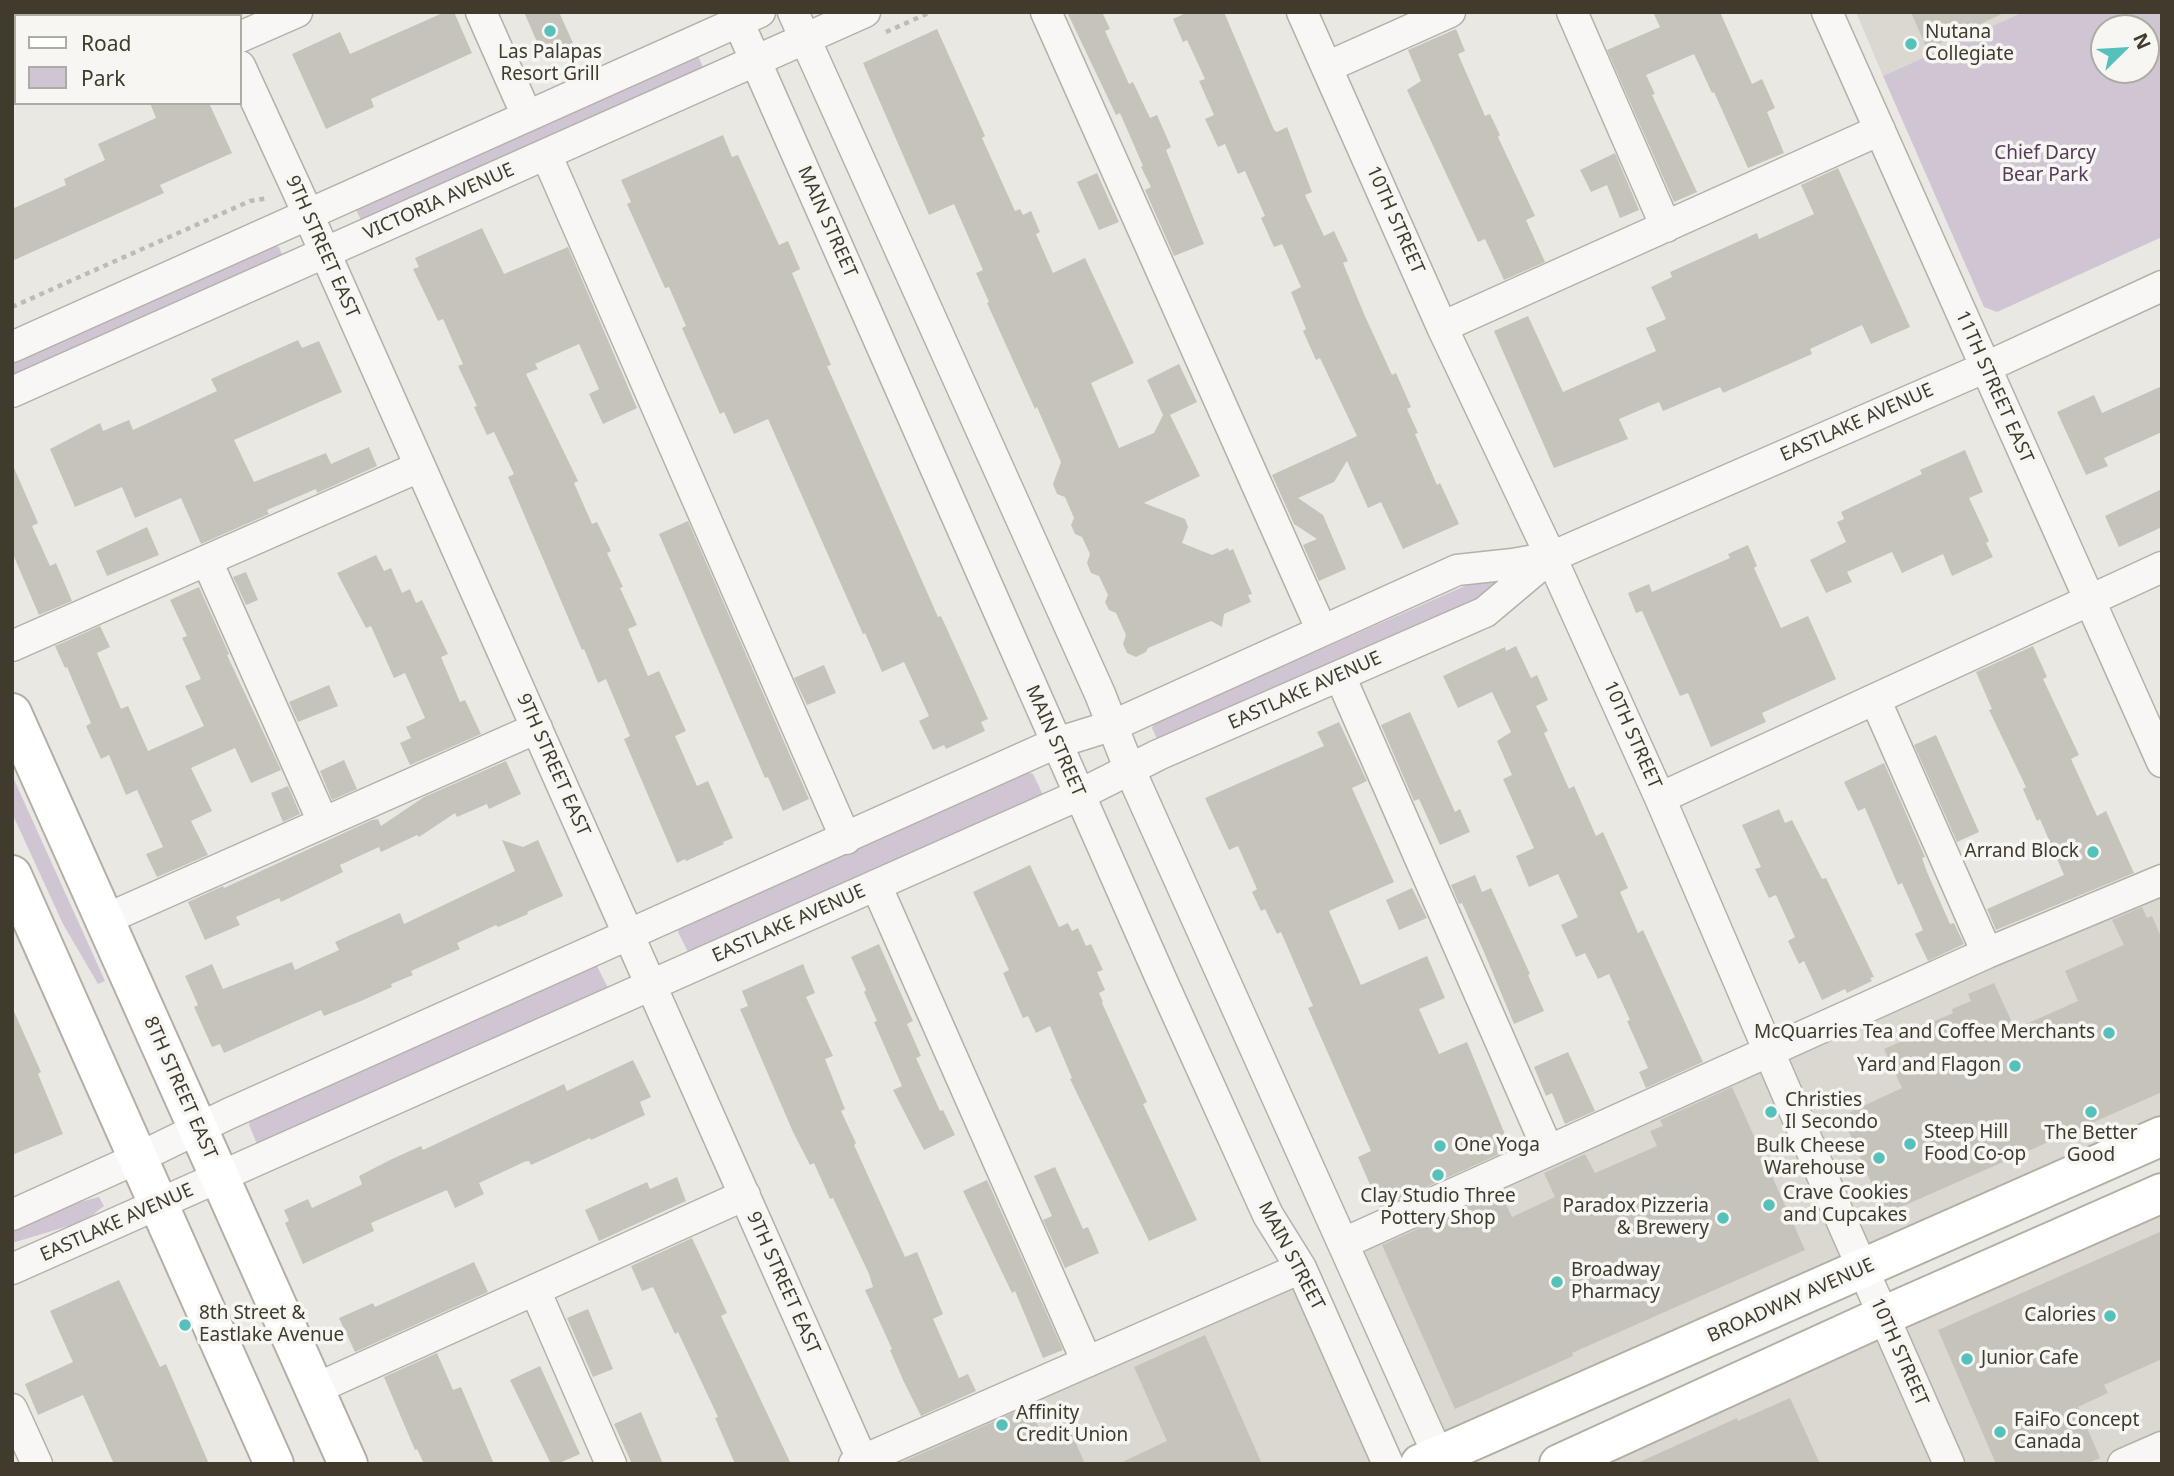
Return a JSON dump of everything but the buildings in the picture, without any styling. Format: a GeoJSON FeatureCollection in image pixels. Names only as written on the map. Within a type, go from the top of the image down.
{"type":"FeatureCollection","features":[{"type":"Feature","properties":{"kind":"main road","name":"8TH STREET EAST"},"geometry":{"type":"LineString","coordinates":[[12,713],[348,1464]]}},
{"type":"Feature","properties":{"kind":"main road"},"geometry":{"type":"LineString","coordinates":[[12,875],[274,1464]]}},
{"type":"Feature","properties":{"kind":"main road","name":"BROADWAY AVENUE"},"geometry":{"type":"LineString","coordinates":[[1433,1461],[2162,1136]]}},
{"type":"Feature","properties":{"kind":"main road"},"geometry":{"type":"LineString","coordinates":[[1559,1464],[1883,1316],[2162,1193]]}},
{"type":"Feature","properties":{"kind":"street"},"geometry":{"type":"LineString","coordinates":[[242,36],[297,12]]}},
{"type":"Feature","properties":{"kind":"street"},"geometry":{"type":"LineString","coordinates":[[481,12],[527,116]]}},
{"type":"Feature","properties":{"kind":"street","name":"VICTORIA AVENUE"},"geometry":{"type":"LineString","coordinates":[[12,392],[757,61],[799,25],[865,12]]}},
{"type":"Feature","properties":{"kind":"street"},"geometry":{"type":"LineString","coordinates":[[1046,12],[1322,631]]}},
{"type":"Feature","properties":{"kind":"street","name":"10TH STREET"},"geometry":{"type":"LineString","coordinates":[[1302,12],[1442,327],[1551,556],[1660,798],[1949,1464]]}},
{"type":"Feature","properties":{"kind":"street"},"geometry":{"type":"LineString","coordinates":[[1327,67],[1450,12]]}},
{"type":"Feature","properties":{"kind":"street"},"geometry":{"type":"LineString","coordinates":[[1572,12],[1665,227]]}},
{"type":"Feature","properties":{"kind":"street","name":"11TH STREET EAST"},"geometry":{"type":"LineString","coordinates":[[1827,12],[2162,762]]}},
{"type":"Feature","properties":{"kind":"street"},"geometry":{"type":"LineString","coordinates":[[12,347],[527,116],[744,15]]}},
{"type":"Feature","properties":{"kind":"street","name":"MAIN STREET"},"geometry":{"type":"LineString","coordinates":[[744,15],[757,61],[1079,795],[1268,1215],[1301,1268],[1388,1464]]}},
{"type":"Feature","properties":{"kind":"street"},"geometry":{"type":"LineString","coordinates":[[799,25],[1114,725],[1129,768],[1344,1243],[1433,1461]]}},
{"type":"Feature","properties":{"kind":"street","name":"9TH STREET EAST"},"geometry":{"type":"LineString","coordinates":[[242,70],[629,935],[860,1463]]}},
{"type":"Feature","properties":{"kind":"street"},"geometry":{"type":"LineString","coordinates":[[1442,327],[1880,130]]}},
{"type":"Feature","properties":{"kind":"street"},"geometry":{"type":"LineString","coordinates":[[545,155],[846,839]]}},
{"type":"Feature","properties":{"kind":"street","name":"EASTLAKE AVENUE"},"geometry":{"type":"LineString","coordinates":[[12,1214],[1056,743],[1114,725],[1457,570],[1513,564],[1551,556],[1984,368],[2162,286]]}},
{"type":"Feature","properties":{"kind":"street"},"geometry":{"type":"LineString","coordinates":[[12,646],[419,467]]}},
{"type":"Feature","properties":{"kind":"street","name":"EASTLAKE AVENUE"},"geometry":{"type":"LineString","coordinates":[[12,1269],[1079,795],[1129,768],[1485,611],[1551,556]]}},
{"type":"Feature","properties":{"kind":"street"},"geometry":{"type":"LineString","coordinates":[[207,561],[323,822]]}},
{"type":"Feature","properties":{"kind":"street"},"geometry":{"type":"LineString","coordinates":[[1660,798],[2162,567]]}},
{"type":"Feature","properties":{"kind":"street"},"geometry":{"type":"LineString","coordinates":[[1340,676],[1548,1150]]}},
{"type":"Feature","properties":{"kind":"street"},"geometry":{"type":"LineString","coordinates":[[1875,699],[1987,953]]}},
{"type":"Feature","properties":{"kind":"street"},"geometry":{"type":"LineString","coordinates":[[106,919],[537,728]]}},
{"type":"Feature","properties":{"kind":"street"},"geometry":{"type":"LineString","coordinates":[[1344,1243],[1987,953],[2162,880]]}},
{"type":"Feature","properties":{"kind":"street"},"geometry":{"type":"LineString","coordinates":[[876,885],[1087,1362]]}},
{"type":"Feature","properties":{"kind":"street"},"geometry":{"type":"LineString","coordinates":[[314,1389],[744,1195]]}},
{"type":"Feature","properties":{"kind":"street"},"geometry":{"type":"LineString","coordinates":[[860,1463],[1301,1268]]}},
{"type":"Feature","properties":{"kind":"street"},"geometry":{"type":"LineString","coordinates":[[535,1290],[611,1464]]}},
{"type":"Feature","properties":{"kind":"street"},"geometry":{"type":"LineString","coordinates":[[12,1409],[37,1464]]}},
{"type":"Feature","properties":{"kind":"street"},"geometry":{"type":"LineString","coordinates":[[2123,1464],[2162,1447]]}},
{"type":"Feature","properties":{"kind":"shaded area","name":"Nutana Collegiate"},"geometry":{"type":"Polygon","coordinates":[[[1856,12],[2023,12],[1883,76],[1856,12]]]}},
{"type":"Feature","properties":{"kind":"shaded area"},"geometry":{"type":"Polygon","coordinates":[[[2162,880],[2162,1136],[1438,1456],[1344,1243],[2162,880]]]}},
{"type":"Feature","properties":{"kind":"shaded area"},"geometry":{"type":"Polygon","coordinates":[[[2162,1195],[2162,1447],[2123,1464],[1557,1464],[2162,1195]]]}},
{"type":"Feature","properties":{"kind":"shaded area"},"geometry":{"type":"Polygon","coordinates":[[[1301,1268],[1388,1464],[854,1464],[1301,1268]]]}},
{"type":"Feature","properties":{"kind":"green space","name":"Chief Darcy Bear Park"},"geometry":{"type":"Polygon","coordinates":[[[2023,12],[2162,12],[2162,237],[1997,312],[1984,307],[1883,76],[2023,12]]]}},
{"type":"Feature","properties":{"kind":"green space"},"geometry":{"type":"Polygon","coordinates":[[[694,57],[699,58],[705,72],[363,224],[356,210],[359,206],[694,57]]]}},
{"type":"Feature","properties":{"kind":"green space"},"geometry":{"type":"Polygon","coordinates":[[[274,246],[279,247],[284,259],[12,383],[12,363],[274,246]]]}},
{"type":"Feature","properties":{"kind":"green space"},"geometry":{"type":"Polygon","coordinates":[[[1501,570],[1511,586],[1161,740],[1157,739],[1152,728],[1154,723],[1501,570]]]}},
{"type":"Feature","properties":{"kind":"green space"},"geometry":{"type":"Polygon","coordinates":[[[1027,772],[1033,774],[1043,795],[1042,801],[689,954],[678,932],[679,927],[1027,772]]]}},
{"type":"Feature","properties":{"kind":"green space"},"geometry":{"type":"Polygon","coordinates":[[[12,775],[105,981],[98,984],[63,924],[12,813],[12,775]]]}},
{"type":"Feature","properties":{"kind":"green space"},"geometry":{"type":"Polygon","coordinates":[[[591,966],[597,966],[609,990],[266,1146],[257,1144],[249,1125],[251,1119],[591,966]]]}},
{"type":"Feature","properties":{"kind":"green space"},"geometry":{"type":"Polygon","coordinates":[[[99,1197],[104,1206],[85,1221],[12,1243],[12,1232],[76,1203],[99,1197]]]}},
{"type":"Feature","properties":{"kind":"place","name":"Las Palapas Resort Grill"},"geometry":{"type":"Point","coordinates":[550,31]}},
{"type":"Feature","properties":{"kind":"place","name":"Nutana Collegiate"},"geometry":{"type":"Point","coordinates":[1911,44]}},
{"type":"Feature","properties":{"kind":"place","name":"Arrand Block"},"geometry":{"type":"Point","coordinates":[2093,852]}},
{"type":"Feature","properties":{"kind":"place","name":"McQuarries Tea and Coffee Merchants"},"geometry":{"type":"Point","coordinates":[2109,1033]}},
{"type":"Feature","properties":{"kind":"place","name":"Yard and Flagon"},"geometry":{"type":"Point","coordinates":[2015,1066]}},
{"type":"Feature","properties":{"kind":"place","name":"Christies Il Secondo"},"geometry":{"type":"Point","coordinates":[1771,1112]}},
{"type":"Feature","properties":{"kind":"place","name":"The Better Good"},"geometry":{"type":"Point","coordinates":[2091,1112]}},
{"type":"Feature","properties":{"kind":"place","name":"Steep Hill Food Co-op"},"geometry":{"type":"Point","coordinates":[1910,1144]}},
{"type":"Feature","properties":{"kind":"place","name":"One Yoga"},"geometry":{"type":"Point","coordinates":[1440,1146]}},
{"type":"Feature","properties":{"kind":"place","name":"Bulk Cheese Warehouse"},"geometry":{"type":"Point","coordinates":[1879,1158]}},
{"type":"Feature","properties":{"kind":"place","name":"Clay Studio Three Pottery Shop"},"geometry":{"type":"Point","coordinates":[1438,1175]}},
{"type":"Feature","properties":{"kind":"place","name":"Crave Cookies and Cupcakes"},"geometry":{"type":"Point","coordinates":[1769,1205]}},
{"type":"Feature","properties":{"kind":"place","name":"Paradox Pizzeria & Brewery"},"geometry":{"type":"Point","coordinates":[1723,1218]}},
{"type":"Feature","properties":{"kind":"place","name":"Broadway Pharmacy"},"geometry":{"type":"Point","coordinates":[1557,1282]}},
{"type":"Feature","properties":{"kind":"place","name":"Calories"},"geometry":{"type":"Point","coordinates":[2110,1316]}},
{"type":"Feature","properties":{"kind":"place","name":"8th Street & Eastlake Avenue"},"geometry":{"type":"Point","coordinates":[185,1325]}},
{"type":"Feature","properties":{"kind":"place","name":"Junior Cafe"},"geometry":{"type":"Point","coordinates":[1967,1359]}},
{"type":"Feature","properties":{"kind":"place","name":"Affinity Credit Union"},"geometry":{"type":"Point","coordinates":[1002,1425]}},
{"type":"Feature","properties":{"kind":"place","name":"FaiFo Concept Canada"},"geometry":{"type":"Point","coordinates":[2000,1432]}}]}
